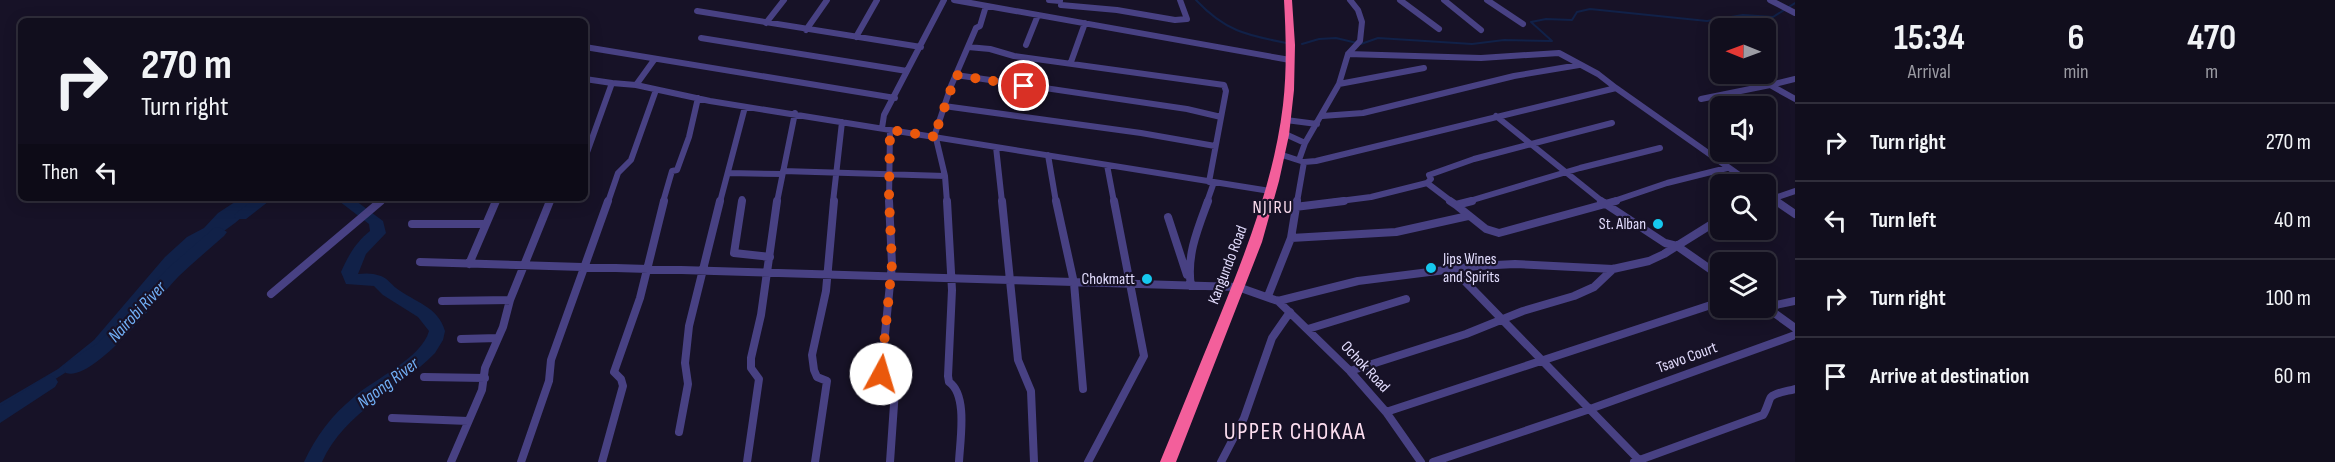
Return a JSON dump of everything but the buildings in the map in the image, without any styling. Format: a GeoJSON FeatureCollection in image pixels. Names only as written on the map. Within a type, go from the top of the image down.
{"type":"FeatureCollection","features":[{"type":"Feature","properties":{"kind":"highway","name":"Kangundo Road"},"geometry":{"type":"LineString","coordinates":[[1168,462],[1256,242],[1270,191],[1284,127],[1290,60],[1288,0]]}},
{"type":"Feature","properties":{"kind":"street"},"geometry":{"type":"LineString","coordinates":[[766,23],[784,0]]}},
{"type":"Feature","properties":{"kind":"street"},"geometry":{"type":"LineString","coordinates":[[806,30],[827,0]]}},
{"type":"Feature","properties":{"kind":"street"},"geometry":{"type":"LineString","coordinates":[[856,37],[878,0]]}},
{"type":"Feature","properties":{"kind":"street"},"geometry":{"type":"LineString","coordinates":[[890,462],[895,390],[892,382],[881,374],[891,276],[890,175],[884,115],[944,0]]}},
{"type":"Feature","properties":{"kind":"street"},"geometry":{"type":"LineString","coordinates":[[954,0],[1290,60]]}},
{"type":"Feature","properties":{"kind":"street"},"geometry":{"type":"LineString","coordinates":[[1049,0],[1182,20],[1187,18],[1180,0]]}},
{"type":"Feature","properties":{"kind":"street"},"geometry":{"type":"LineString","coordinates":[[1268,296],[1291,238],[1305,144],[1339,84],[1348,54],[1360,40],[1363,26],[1358,10],[1350,0]]}},
{"type":"Feature","properties":{"kind":"street"},"geometry":{"type":"LineString","coordinates":[[1400,0],[1439,29]]}},
{"type":"Feature","properties":{"kind":"street"},"geometry":{"type":"LineString","coordinates":[[1444,0],[1481,30]]}},
{"type":"Feature","properties":{"kind":"street"},"geometry":{"type":"LineString","coordinates":[[1487,0],[1523,24]]}},
{"type":"Feature","properties":{"kind":"street"},"geometry":{"type":"LineString","coordinates":[[1770,0],[1795,13]]}},
{"type":"Feature","properties":{"kind":"street"},"geometry":{"type":"LineString","coordinates":[[1058,18],[1060,2]]}},
{"type":"Feature","properties":{"kind":"street"},"geometry":{"type":"LineString","coordinates":[[1113,2],[1117,10]]}},
{"type":"Feature","properties":{"kind":"street"},"geometry":{"type":"LineString","coordinates":[[959,462],[961,398],[956,386],[949,382],[948,376],[951,278],[945,176],[936,129],[976,28],[980,26],[986,6]]}},
{"type":"Feature","properties":{"kind":"street"},"geometry":{"type":"LineString","coordinates":[[697,11],[921,47]]}},
{"type":"Feature","properties":{"kind":"street"},"geometry":{"type":"LineString","coordinates":[[1026,45],[1038,15]]}},
{"type":"Feature","properties":{"kind":"street"},"geometry":{"type":"LineString","coordinates":[[1071,62],[1085,23]]}},
{"type":"Feature","properties":{"kind":"street"},"geometry":{"type":"LineString","coordinates":[[701,38],[907,71]]}},
{"type":"Feature","properties":{"kind":"street"},"geometry":{"type":"LineString","coordinates":[[968,47],[990,49],[1014,56],[1071,62],[1224,85],[1226,91],[1215,146],[1212,182],[1197,229],[1188,277]]}},
{"type":"Feature","properties":{"kind":"street"},"geometry":{"type":"LineString","coordinates":[[588,48],[894,98]]}},
{"type":"Feature","properties":{"kind":"street"},"geometry":{"type":"LineString","coordinates":[[1348,54],[1481,58],[1559,53],[1598,74],[1736,174]]}},
{"type":"Feature","properties":{"kind":"street"},"geometry":{"type":"LineString","coordinates":[[1339,84],[1424,68],[1401,57]]}},
{"type":"Feature","properties":{"kind":"street"},"geometry":{"type":"LineString","coordinates":[[636,85],[654,60]]}},
{"type":"Feature","properties":{"kind":"street"},"geometry":{"type":"LineString","coordinates":[[1322,116],[1363,112],[1514,76],[1579,65]]}},
{"type":"Feature","properties":{"kind":"street"},"geometry":{"type":"LineString","coordinates":[[956,75],[1187,109],[1221,117]]}},
{"type":"Feature","properties":{"kind":"street"},"geometry":{"type":"LineString","coordinates":[[588,79],[636,85],[745,107],[795,113],[1270,191]]}},
{"type":"Feature","properties":{"kind":"street"},"geometry":{"type":"LineString","coordinates":[[1701,99],[1795,79]]}},
{"type":"Feature","properties":{"kind":"street"},"geometry":{"type":"LineString","coordinates":[[588,150],[612,83]]}},
{"type":"Feature","properties":{"kind":"street"},"geometry":{"type":"LineString","coordinates":[[1770,85],[1795,99]]}},
{"type":"Feature","properties":{"kind":"street"},"geometry":{"type":"LineString","coordinates":[[1279,154],[1301,161],[1316,161],[1616,88]]}},
{"type":"Feature","properties":{"kind":"street"},"geometry":{"type":"LineString","coordinates":[[521,462],[549,381],[551,360],[618,173],[631,160],[656,90]]}},
{"type":"Feature","properties":{"kind":"street"},"geometry":{"type":"LineString","coordinates":[[602,462],[623,386],[621,379],[614,372],[648,268],[672,171],[677,170],[689,137],[698,98]]}},
{"type":"Feature","properties":{"kind":"street"},"geometry":{"type":"LineString","coordinates":[[944,106],[1141,133],[1215,146]]}},
{"type":"Feature","properties":{"kind":"street"},"geometry":{"type":"LineString","coordinates":[[678,432],[688,384],[685,363],[689,326],[704,271],[712,226],[745,107]]}},
{"type":"Feature","properties":{"kind":"street"},"geometry":{"type":"LineString","coordinates":[[747,462],[759,379],[752,370],[751,364],[782,172],[795,113]]}},
{"type":"Feature","properties":{"kind":"street"},"geometry":{"type":"LineString","coordinates":[[1496,116],[1605,204],[1665,243],[1677,246],[1710,269]]}},
{"type":"Feature","properties":{"kind":"street"},"geometry":{"type":"LineString","coordinates":[[815,462],[827,381],[816,377],[811,364],[829,274],[835,173],[842,122]]}},
{"type":"Feature","properties":{"kind":"street"},"geometry":{"type":"LineString","coordinates":[[1295,207],[1371,197],[1427,183],[1431,180],[1429,175],[1474,159],[1612,123]]}},
{"type":"Feature","properties":{"kind":"street"},"geometry":{"type":"LineString","coordinates":[[1284,127],[1317,124]]}},
{"type":"Feature","properties":{"kind":"street"},"geometry":{"type":"LineString","coordinates":[[1284,127],[1305,144]]}},
{"type":"Feature","properties":{"kind":"street"},"geometry":{"type":"LineString","coordinates":[[996,147],[1018,360],[1028,379],[1033,405],[1034,462]]}},
{"type":"Feature","properties":{"kind":"street"},"geometry":{"type":"LineString","coordinates":[[1456,205],[1580,168],[1660,148]]}},
{"type":"Feature","properties":{"kind":"street"},"geometry":{"type":"LineString","coordinates":[[1048,155],[1074,283],[1083,389]]}},
{"type":"Feature","properties":{"kind":"street"},"geometry":{"type":"LineString","coordinates":[[1088,462],[1144,356],[1107,165]]}},
{"type":"Feature","properties":{"kind":"street"},"geometry":{"type":"LineString","coordinates":[[1427,183],[1486,229],[1499,233],[1605,204],[1666,183],[1727,168]]}},
{"type":"Feature","properties":{"kind":"street"},"geometry":{"type":"LineString","coordinates":[[728,173],[945,176]]}},
{"type":"Feature","properties":{"kind":"street"},"geometry":{"type":"LineString","coordinates":[[1776,198],[1795,191]]}},
{"type":"Feature","properties":{"kind":"street"},"geometry":{"type":"LineString","coordinates":[[742,199],[734,253],[770,257]]}},
{"type":"Feature","properties":{"kind":"street"},"geometry":{"type":"LineString","coordinates":[[271,294],[380,201]]}},
{"type":"Feature","properties":{"kind":"street"},"geometry":{"type":"LineString","coordinates":[[469,264],[482,239],[485,224],[495,201]]}},
{"type":"Feature","properties":{"kind":"street"},"geometry":{"type":"LineString","coordinates":[[451,462],[484,378],[485,368],[498,338],[510,300],[550,201]]}},
{"type":"Feature","properties":{"kind":"street"},"geometry":{"type":"LineString","coordinates":[[1776,204],[1795,214]]}},
{"type":"Feature","properties":{"kind":"street"},"geometry":{"type":"LineString","coordinates":[[1291,238],[1396,232],[1468,216]]}},
{"type":"Feature","properties":{"kind":"street"},"geometry":{"type":"LineString","coordinates":[[1168,217],[1191,286]]}},
{"type":"Feature","properties":{"kind":"street"},"geometry":{"type":"LineString","coordinates":[[412,224],[485,224]]}},
{"type":"Feature","properties":{"kind":"street"},"geometry":{"type":"LineString","coordinates":[[1278,301],[1358,281],[1453,269],[1515,264],[1613,269],[1649,261],[1710,224]]}},
{"type":"Feature","properties":{"kind":"street","name":"Ochok Road"},"geometry":{"type":"LineString","coordinates":[[420,262],[1238,287],[1278,301],[1308,329],[1350,371],[1386,412],[1421,462]]}},
{"type":"Feature","properties":{"kind":"street"},"geometry":{"type":"LineString","coordinates":[[1453,269],[1638,461],[1687,441],[1763,415],[1769,407],[1769,400],[1772,396],[1795,389]]}},
{"type":"Feature","properties":{"kind":"street"},"geometry":{"type":"LineString","coordinates":[[1350,371],[1466,334],[1501,319],[1586,291],[1594,287],[1613,269]]}},
{"type":"Feature","properties":{"kind":"street"},"geometry":{"type":"LineString","coordinates":[[1308,329],[1406,299]]}},
{"type":"Feature","properties":{"kind":"street"},"geometry":{"type":"LineString","coordinates":[[442,301],[510,300]]}},
{"type":"Feature","properties":{"kind":"street"},"geometry":{"type":"LineString","coordinates":[[1776,305],[1795,301]]}},
{"type":"Feature","properties":{"kind":"street"},"geometry":{"type":"LineString","coordinates":[[1386,412],[1710,305]]}},
{"type":"Feature","properties":{"kind":"street"},"geometry":{"type":"LineString","coordinates":[[1221,462],[1236,437],[1272,339],[1281,320],[1290,312]]}},
{"type":"Feature","properties":{"kind":"street"},"geometry":{"type":"LineString","coordinates":[[1776,314],[1795,328]]}},
{"type":"Feature","properties":{"kind":"street","name":"Tsavo Court"},"geometry":{"type":"LineString","coordinates":[[1433,462],[1590,409],[1795,335]]}},
{"type":"Feature","properties":{"kind":"street"},"geometry":{"type":"LineString","coordinates":[[461,339],[498,338]]}},
{"type":"Feature","properties":{"kind":"street"},"geometry":{"type":"LineString","coordinates":[[424,377],[484,378]]}},
{"type":"Feature","properties":{"kind":"street"},"geometry":{"type":"LineString","coordinates":[[392,418],[468,421]]}},
{"type":"Feature","properties":{"kind":"water"},"geometry":{"type":"Polygon","coordinates":[[[236,201],[261,201],[181,264],[166,281],[154,288],[127,322],[87,359],[0,414],[0,403],[58,369],[94,340],[165,257],[187,237],[204,228],[218,213],[236,201]]]}},
{"type":"Feature","properties":{"kind":"waterway"},"geometry":{"type":"LineString","coordinates":[[1196,0],[1217,19],[1237,30],[1286,43]]}},
{"type":"Feature","properties":{"kind":"waterway"},"geometry":{"type":"LineString","coordinates":[[1302,44],[1319,39],[1336,38],[1361,44],[1378,38],[1472,44],[1504,40],[1552,41],[1531,22],[1546,19],[1572,20],[1577,12],[1590,9],[1707,21],[1743,15],[1773,17],[1795,3]]}},
{"type":"Feature","properties":{"kind":"waterway","name":"Nairobi River"},"geometry":{"type":"LineString","coordinates":[[241,216],[262,201]]}},
{"type":"Feature","properties":{"kind":"waterway","name":"Ngong River"},"geometry":{"type":"LineString","coordinates":[[313,462],[329,434],[344,417],[368,395],[420,358],[435,340],[437,331],[434,323],[424,312],[389,291],[380,282],[368,279],[352,280],[349,272],[357,255],[364,245],[378,233],[376,221],[346,201]]}},
{"type":"Feature","properties":{"kind":"waterway","name":"Nairobi River"},"geometry":{"type":"LineString","coordinates":[[72,368],[104,348],[173,273],[219,232]]}},
{"type":"Feature","properties":{"kind":"waterway","name":"Nairobi River"},"geometry":{"type":"LineString","coordinates":[[0,416],[49,382]]}},
{"type":"Feature","properties":{"kind":"place","name":"St. Alban"},"geometry":{"type":"Point","coordinates":[1658,224]}},
{"type":"Feature","properties":{"kind":"place","name":"Jips Wines and Spirits"},"geometry":{"type":"Point","coordinates":[1431,268]}},
{"type":"Feature","properties":{"kind":"place","name":"Chokmatt"},"geometry":{"type":"Point","coordinates":[1147,279]}},
{"type":"Feature","properties":{"kind":"district","name":"NJIRU"},"geometry":{"type":"Point","coordinates":[1273,207]}},
{"type":"Feature","properties":{"kind":"district","name":"UPPER CHOKAA"},"geometry":{"type":"Point","coordinates":[1295,431]}},
{"type":"Feature","properties":{"kind":"route"},"geometry":{"type":"LineString","coordinates":[[881,374],[892,264],[889,230],[890,130],[937,137],[936,129],[956,75],[1024,86]]}}]}
